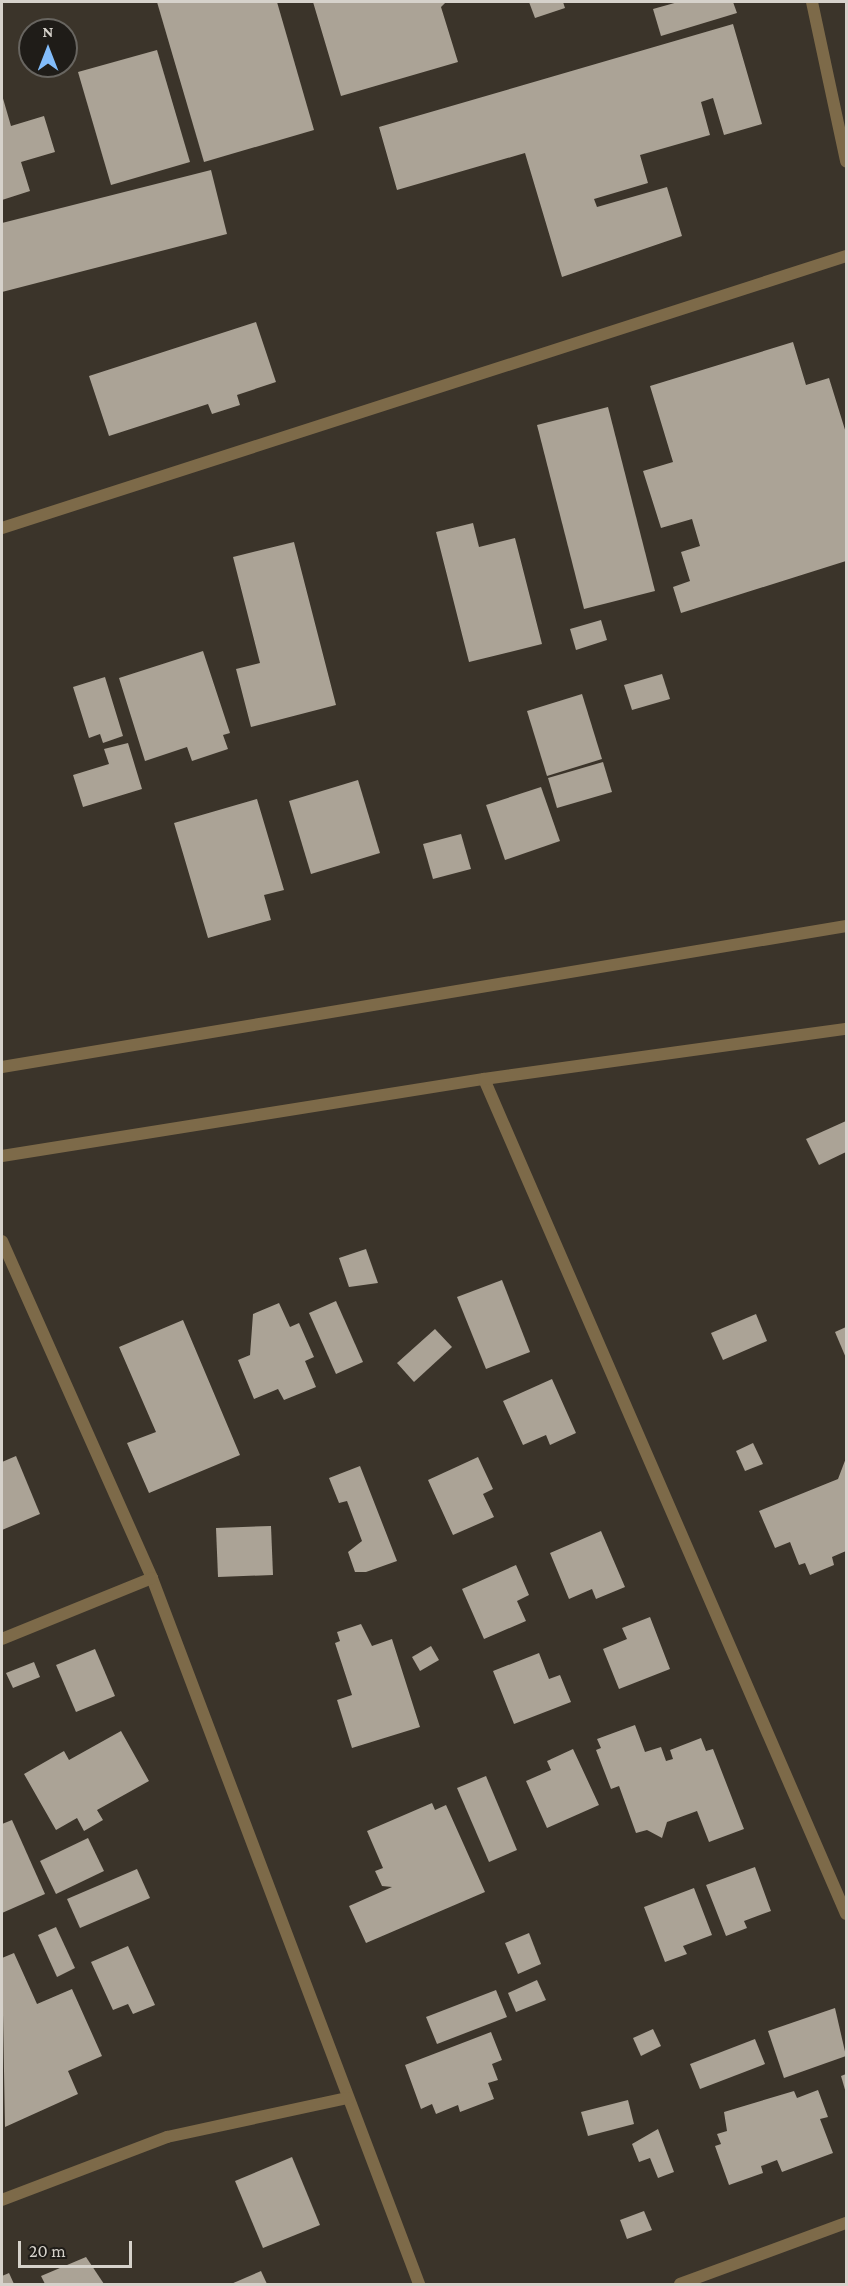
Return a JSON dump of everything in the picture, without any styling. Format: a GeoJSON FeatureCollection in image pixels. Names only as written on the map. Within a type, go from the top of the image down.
{"type":"FeatureCollection","features":[{"type":"Feature","properties":{"kind":"street"},"geometry":{"type":"LineString","coordinates":[[812,2],[846,161]]}},
{"type":"Feature","properties":{"kind":"street"},"geometry":{"type":"LineString","coordinates":[[2,528],[846,256]]}},
{"type":"Feature","properties":{"kind":"street"},"geometry":{"type":"LineString","coordinates":[[2,1067],[846,926]]}},
{"type":"Feature","properties":{"kind":"street"},"geometry":{"type":"LineString","coordinates":[[2,1156],[484,1078],[846,1029]]}},
{"type":"Feature","properties":{"kind":"street"},"geometry":{"type":"LineString","coordinates":[[484,1078],[846,1914]]}},
{"type":"Feature","properties":{"kind":"street"},"geometry":{"type":"LineString","coordinates":[[2,1241],[152,1578],[419,2284]]}},
{"type":"Feature","properties":{"kind":"street"},"geometry":{"type":"LineString","coordinates":[[2,1639],[152,1578]]}},
{"type":"Feature","properties":{"kind":"street"},"geometry":{"type":"LineString","coordinates":[[2,2200],[167,2137],[348,2098]]}},
{"type":"Feature","properties":{"kind":"street"},"geometry":{"type":"LineString","coordinates":[[680,2284],[846,2223]]}},
{"type":"Feature","properties":{"kind":"building"},"geometry":{"type":"Polygon","coordinates":[[[157,2],[277,2],[314,130],[204,162],[157,2]]]}},
{"type":"Feature","properties":{"kind":"building"},"geometry":{"type":"Polygon","coordinates":[[[313,2],[446,2],[441,7],[458,62],[341,96],[313,2]]]}},
{"type":"Feature","properties":{"kind":"building"},"geometry":{"type":"Polygon","coordinates":[[[529,2],[563,2],[565,8],[535,18],[529,2]]]}},
{"type":"Feature","properties":{"kind":"building"},"geometry":{"type":"Polygon","coordinates":[[[678,2],[733,2],[737,13],[661,36],[653,9],[678,2]]]}},
{"type":"Feature","properties":{"kind":"building"},"geometry":{"type":"Polygon","coordinates":[[[733,24],[762,124],[724,135],[713,98],[701,102],[710,135],[640,155],[648,183],[594,199],[597,207],[667,187],[682,236],[562,277],[525,153],[397,190],[379,127],[733,24]]]}},
{"type":"Feature","properties":{"kind":"building"},"geometry":{"type":"Polygon","coordinates":[[[157,50],[190,162],[111,185],[78,72],[157,50]]]}},
{"type":"Feature","properties":{"kind":"building"},"geometry":{"type":"Polygon","coordinates":[[[2,95],[11,126],[44,116],[55,152],[21,162],[30,191],[2,200],[2,95]]]}},
{"type":"Feature","properties":{"kind":"building"},"geometry":{"type":"Polygon","coordinates":[[[211,170],[227,234],[2,292],[2,223],[211,170]]]}},
{"type":"Feature","properties":{"kind":"building"},"geometry":{"type":"Polygon","coordinates":[[[256,322],[276,382],[237,395],[240,405],[212,414],[208,404],[109,436],[89,376],[256,322]]]}},
{"type":"Feature","properties":{"kind":"building"},"geometry":{"type":"Polygon","coordinates":[[[793,342],[806,385],[829,378],[846,433],[846,561],[681,613],[673,587],[690,581],[681,552],[700,546],[692,519],[661,528],[643,471],[673,462],[650,386],[793,342]]]}},
{"type":"Feature","properties":{"kind":"building"},"geometry":{"type":"Polygon","coordinates":[[[608,407],[655,591],[584,609],[537,425],[608,407]]]}},
{"type":"Feature","properties":{"kind":"building"},"geometry":{"type":"Polygon","coordinates":[[[473,523],[479,547],[515,538],[542,644],[469,662],[436,532],[473,523]]]}},
{"type":"Feature","properties":{"kind":"building"},"geometry":{"type":"Polygon","coordinates":[[[294,542],[336,705],[251,727],[236,669],[260,663],[233,557],[294,542]]]}},
{"type":"Feature","properties":{"kind":"building"},"geometry":{"type":"Polygon","coordinates":[[[601,620],[607,640],[576,650],[570,629],[601,620]]]}},
{"type":"Feature","properties":{"kind":"building"},"geometry":{"type":"Polygon","coordinates":[[[203,651],[230,733],[223,735],[228,749],[192,761],[187,747],[145,761],[119,678],[203,651]]]}},
{"type":"Feature","properties":{"kind":"building"},"geometry":{"type":"Polygon","coordinates":[[[662,674],[670,699],[632,710],[624,685],[662,674]]]}},
{"type":"Feature","properties":{"kind":"building"},"geometry":{"type":"Polygon","coordinates":[[[105,677],[123,736],[103,743],[100,734],[89,738],[73,687],[105,677]]]}},
{"type":"Feature","properties":{"kind":"building"},"geometry":{"type":"Polygon","coordinates":[[[582,694],[602,759],[547,776],[527,711],[582,694]]]}},
{"type":"Feature","properties":{"kind":"building"},"geometry":{"type":"Polygon","coordinates":[[[128,743],[142,789],[83,807],[73,775],[109,764],[104,749],[128,743]]]}},
{"type":"Feature","properties":{"kind":"building"},"geometry":{"type":"Polygon","coordinates":[[[603,762],[612,792],[557,808],[548,778],[603,762]]]}},
{"type":"Feature","properties":{"kind":"building"},"geometry":{"type":"Polygon","coordinates":[[[358,780],[380,853],[311,874],[289,801],[358,780]]]}},
{"type":"Feature","properties":{"kind":"building"},"geometry":{"type":"Polygon","coordinates":[[[541,787],[560,841],[505,860],[486,805],[541,787]]]}},
{"type":"Feature","properties":{"kind":"building"},"geometry":{"type":"Polygon","coordinates":[[[257,799],[284,890],[264,895],[271,920],[208,938],[174,823],[257,799]]]}},
{"type":"Feature","properties":{"kind":"building"},"geometry":{"type":"Polygon","coordinates":[[[461,834],[471,869],[433,879],[423,844],[461,834]]]}},
{"type":"Feature","properties":{"kind":"building"},"geometry":{"type":"Polygon","coordinates":[[[846,1121],[846,1152],[819,1165],[806,1139],[846,1121]]]}},
{"type":"Feature","properties":{"kind":"building"},"geometry":{"type":"Polygon","coordinates":[[[366,1249],[378,1283],[349,1287],[339,1258],[366,1249]]]}},
{"type":"Feature","properties":{"kind":"building"},"geometry":{"type":"Polygon","coordinates":[[[502,1280],[530,1352],[486,1369],[457,1297],[502,1280]]]}},
{"type":"Feature","properties":{"kind":"building"},"geometry":{"type":"Polygon","coordinates":[[[336,1301],[363,1362],[336,1374],[309,1313],[336,1301]]]}},
{"type":"Feature","properties":{"kind":"building"},"geometry":{"type":"Polygon","coordinates":[[[279,1303],[290,1327],[299,1323],[314,1357],[305,1361],[316,1387],[284,1400],[278,1389],[254,1399],[238,1360],[250,1355],[253,1314],[279,1303]]]}},
{"type":"Feature","properties":{"kind":"building"},"geometry":{"type":"Polygon","coordinates":[[[756,1314],[767,1341],[723,1360],[711,1333],[756,1314]]]}},
{"type":"Feature","properties":{"kind":"building"},"geometry":{"type":"Polygon","coordinates":[[[183,1320],[240,1455],[149,1493],[127,1443],[156,1432],[119,1347],[183,1320]]]}},
{"type":"Feature","properties":{"kind":"building"},"geometry":{"type":"Polygon","coordinates":[[[846,1327],[846,1358],[835,1332],[846,1327]]]}},
{"type":"Feature","properties":{"kind":"building"},"geometry":{"type":"Polygon","coordinates":[[[435,1329],[452,1347],[414,1382],[397,1363],[435,1329]]]}},
{"type":"Feature","properties":{"kind":"building"},"geometry":{"type":"Polygon","coordinates":[[[552,1379],[576,1433],[550,1445],[546,1435],[523,1445],[503,1401],[552,1379]]]}},
{"type":"Feature","properties":{"kind":"building"},"geometry":{"type":"Polygon","coordinates":[[[753,1443],[763,1464],[745,1471],[736,1451],[753,1443]]]}},
{"type":"Feature","properties":{"kind":"building"},"geometry":{"type":"Polygon","coordinates":[[[16,1456],[40,1514],[2,1530],[2,1462],[16,1456]]]}},
{"type":"Feature","properties":{"kind":"building"},"geometry":{"type":"Polygon","coordinates":[[[478,1457],[493,1489],[483,1494],[494,1517],[453,1535],[428,1480],[478,1457]]]}},
{"type":"Feature","properties":{"kind":"building"},"geometry":{"type":"Polygon","coordinates":[[[846,1458],[846,1551],[832,1557],[834,1565],[810,1575],[805,1563],[799,1565],[790,1542],[775,1548],[759,1511],[838,1479],[846,1458]]]}},
{"type":"Feature","properties":{"kind":"building"},"geometry":{"type":"Polygon","coordinates":[[[360,1466],[397,1561],[366,1572],[355,1572],[348,1552],[362,1541],[347,1501],[339,1503],[329,1478],[360,1466]]]}},
{"type":"Feature","properties":{"kind":"building"},"geometry":{"type":"Polygon","coordinates":[[[271,1526],[273,1575],[218,1577],[216,1528],[271,1526]]]}},
{"type":"Feature","properties":{"kind":"building"},"geometry":{"type":"Polygon","coordinates":[[[601,1531],[625,1587],[596,1599],[592,1589],[569,1599],[550,1553],[601,1531]]]}},
{"type":"Feature","properties":{"kind":"building"},"geometry":{"type":"Polygon","coordinates":[[[516,1565],[529,1595],[517,1601],[526,1621],[484,1639],[462,1589],[516,1565]]]}},
{"type":"Feature","properties":{"kind":"building"},"geometry":{"type":"Polygon","coordinates":[[[650,1617],[670,1669],[619,1689],[603,1649],[627,1639],[622,1628],[650,1617]]]}},
{"type":"Feature","properties":{"kind":"building"},"geometry":{"type":"Polygon","coordinates":[[[361,1624],[372,1646],[392,1639],[420,1727],[352,1748],[337,1700],[352,1695],[335,1643],[340,1641],[337,1632],[361,1624]]]}},
{"type":"Feature","properties":{"kind":"building"},"geometry":{"type":"Polygon","coordinates":[[[431,1646],[439,1660],[420,1671],[412,1657],[431,1646]]]}},
{"type":"Feature","properties":{"kind":"building"},"geometry":{"type":"Polygon","coordinates":[[[95,1649],[115,1696],[76,1712],[56,1665],[95,1649]]]}},
{"type":"Feature","properties":{"kind":"building"},"geometry":{"type":"Polygon","coordinates":[[[539,1653],[549,1679],[560,1675],[571,1702],[514,1724],[493,1671],[539,1653]]]}},
{"type":"Feature","properties":{"kind":"building"},"geometry":{"type":"Polygon","coordinates":[[[34,1662],[40,1677],[13,1688],[6,1673],[34,1662]]]}},
{"type":"Feature","properties":{"kind":"building"},"geometry":{"type":"Polygon","coordinates":[[[635,1725],[645,1752],[661,1747],[666,1761],[673,1759],[670,1750],[701,1738],[706,1751],[713,1749],[744,1829],[709,1842],[697,1811],[667,1822],[662,1838],[647,1830],[636,1833],[619,1786],[611,1789],[596,1750],[601,1748],[597,1739],[635,1725]]]}},
{"type":"Feature","properties":{"kind":"building"},"geometry":{"type":"Polygon","coordinates":[[[121,1731],[149,1781],[97,1810],[103,1820],[84,1831],[77,1818],[56,1830],[24,1774],[64,1751],[69,1760],[121,1731]]]}},
{"type":"Feature","properties":{"kind":"building"},"geometry":{"type":"Polygon","coordinates":[[[573,1749],[599,1805],[547,1828],[526,1781],[551,1770],[547,1761],[573,1749]]]}},
{"type":"Feature","properties":{"kind":"building"},"geometry":{"type":"Polygon","coordinates":[[[486,1776],[517,1850],[489,1862],[457,1788],[486,1776]]]}},
{"type":"Feature","properties":{"kind":"building"},"geometry":{"type":"Polygon","coordinates":[[[432,1803],[435,1810],[446,1805],[485,1892],[366,1943],[349,1906],[392,1887],[382,1886],[375,1871],[383,1868],[367,1831],[432,1803]]]}},
{"type":"Feature","properties":{"kind":"building"},"geometry":{"type":"Polygon","coordinates":[[[12,1820],[45,1894],[2,1913],[2,1824],[12,1820]]]}},
{"type":"Feature","properties":{"kind":"building"},"geometry":{"type":"Polygon","coordinates":[[[88,1838],[104,1871],[56,1894],[40,1861],[88,1838]]]}},
{"type":"Feature","properties":{"kind":"building"},"geometry":{"type":"Polygon","coordinates":[[[755,1867],[771,1911],[744,1921],[747,1928],[726,1936],[706,1885],[755,1867]]]}},
{"type":"Feature","properties":{"kind":"building"},"geometry":{"type":"Polygon","coordinates":[[[137,1869],[150,1898],[80,1928],[67,1899],[137,1869]]]}},
{"type":"Feature","properties":{"kind":"building"},"geometry":{"type":"Polygon","coordinates":[[[694,1888],[712,1935],[683,1946],[687,1954],[665,1962],[644,1907],[694,1888]]]}},
{"type":"Feature","properties":{"kind":"building"},"geometry":{"type":"Polygon","coordinates":[[[56,1927],[75,1968],[57,1977],[38,1935],[56,1927]]]}},
{"type":"Feature","properties":{"kind":"building"},"geometry":{"type":"Polygon","coordinates":[[[529,1933],[541,1964],[518,1974],[505,1943],[529,1933]]]}},
{"type":"Feature","properties":{"kind":"building"},"geometry":{"type":"Polygon","coordinates":[[[128,1946],[155,2005],[133,2014],[128,2004],[113,2010],[91,1962],[128,1946]]]}},
{"type":"Feature","properties":{"kind":"building"},"geometry":{"type":"Polygon","coordinates":[[[14,1953],[37,2004],[72,1989],[102,2056],[68,2071],[78,2094],[5,2127],[2,1958],[14,1953]]]}},
{"type":"Feature","properties":{"kind":"building"},"geometry":{"type":"Polygon","coordinates":[[[537,1980],[546,2000],[516,2012],[508,1993],[537,1980]]]}},
{"type":"Feature","properties":{"kind":"building"},"geometry":{"type":"Polygon","coordinates":[[[496,1990],[507,2017],[437,2044],[426,2017],[496,1990]]]}},
{"type":"Feature","properties":{"kind":"building"},"geometry":{"type":"Polygon","coordinates":[[[835,2008],[846,2056],[784,2078],[768,2031],[835,2008]]]}},
{"type":"Feature","properties":{"kind":"building"},"geometry":{"type":"Polygon","coordinates":[[[653,2029],[661,2046],[641,2056],[633,2038],[653,2029]]]}},
{"type":"Feature","properties":{"kind":"building"},"geometry":{"type":"Polygon","coordinates":[[[491,2032],[502,2060],[492,2064],[498,2080],[488,2083],[494,2099],[460,2112],[458,2105],[436,2114],[432,2104],[421,2109],[405,2065],[491,2032]]]}},
{"type":"Feature","properties":{"kind":"building"},"geometry":{"type":"Polygon","coordinates":[[[755,2039],[765,2064],[700,2089],[690,2064],[755,2039]]]}},
{"type":"Feature","properties":{"kind":"building"},"geometry":{"type":"Polygon","coordinates":[[[846,2074],[846,2093],[841,2076],[846,2074]]]}},
{"type":"Feature","properties":{"kind":"building"},"geometry":{"type":"Polygon","coordinates":[[[818,2090],[828,2117],[820,2119],[833,2153],[782,2172],[777,2160],[761,2166],[763,2173],[729,2185],[715,2146],[721,2144],[717,2134],[727,2131],[724,2112],[794,2091],[797,2098],[818,2090]]]}},
{"type":"Feature","properties":{"kind":"building"},"geometry":{"type":"Polygon","coordinates":[[[628,2100],[634,2124],[588,2136],[581,2112],[628,2100]]]}},
{"type":"Feature","properties":{"kind":"building"},"geometry":{"type":"Polygon","coordinates":[[[658,2129],[674,2172],[658,2178],[650,2158],[639,2162],[632,2144],[658,2129]]]}},
{"type":"Feature","properties":{"kind":"building"},"geometry":{"type":"Polygon","coordinates":[[[292,2157],[320,2225],[263,2248],[235,2181],[292,2157]]]}},
{"type":"Feature","properties":{"kind":"building"},"geometry":{"type":"Polygon","coordinates":[[[644,2211],[652,2230],[627,2239],[620,2220],[644,2211]]]}},
{"type":"Feature","properties":{"kind":"building"},"geometry":{"type":"Polygon","coordinates":[[[86,2257],[104,2284],[45,2284],[41,2276],[86,2257]]]}},
{"type":"Feature","properties":{"kind":"building"},"geometry":{"type":"Polygon","coordinates":[[[261,2271],[267,2284],[231,2284],[261,2271]]]}},
{"type":"Feature","properties":{"kind":"building"},"geometry":{"type":"Polygon","coordinates":[[[9,2273],[14,2284],[2,2284],[2,2276],[9,2273]]]}}]}
